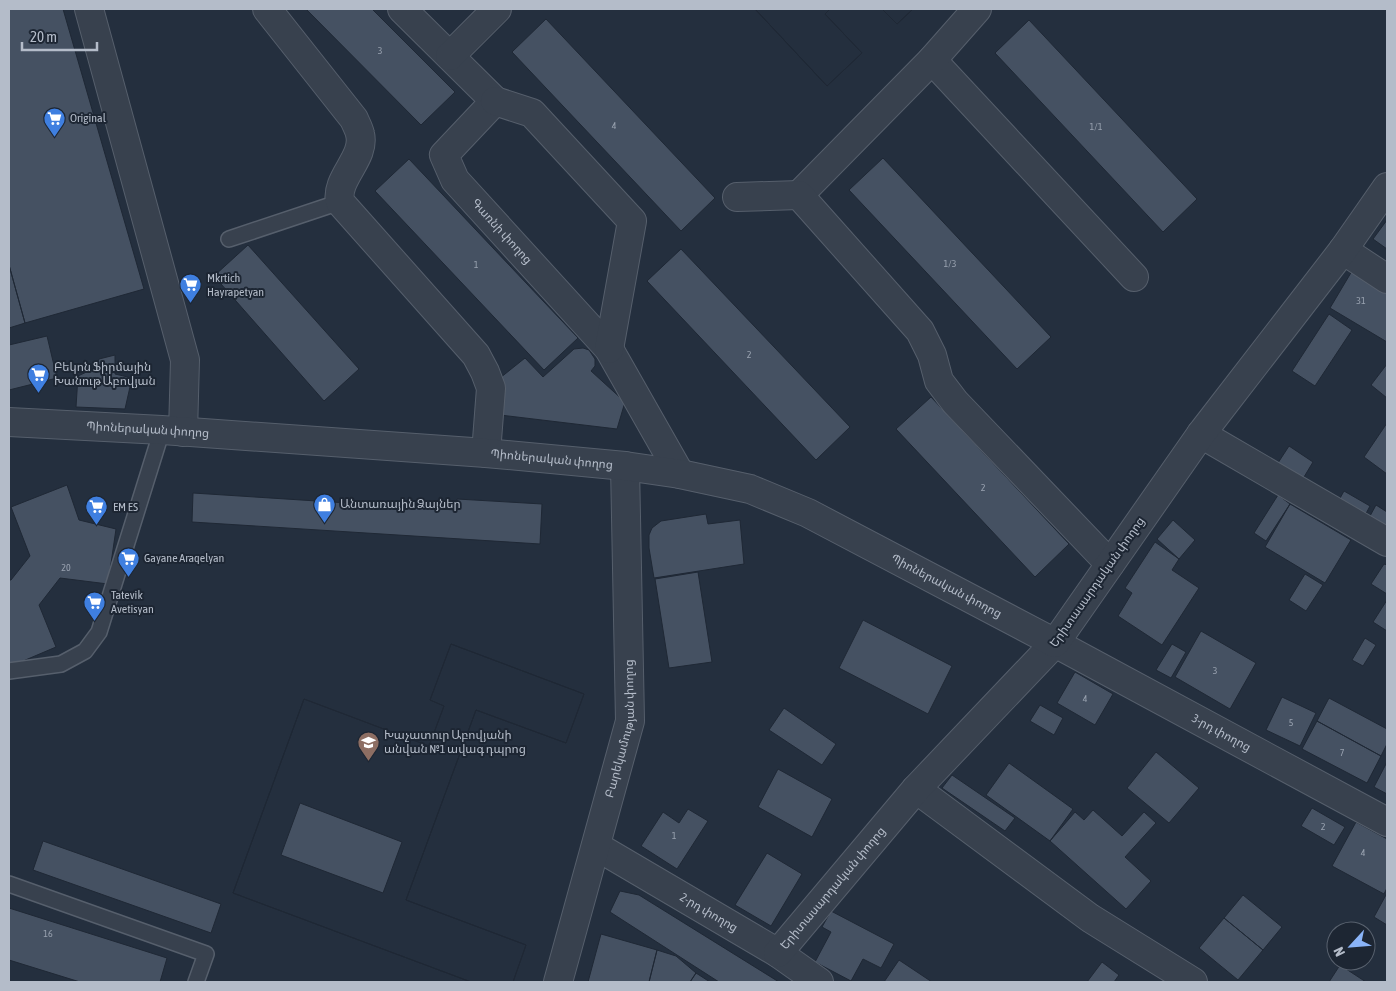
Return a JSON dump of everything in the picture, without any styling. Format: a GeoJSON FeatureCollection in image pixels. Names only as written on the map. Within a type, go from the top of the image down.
{"type":"FeatureCollection","features":[{"type":"Feature","properties":{"kind":"street"},"geometry":{"type":"LineString","coordinates":[[89,9],[185,360],[172,431]]}},
{"type":"Feature","properties":{"kind":"street"},"geometry":{"type":"LineString","coordinates":[[267,9],[354,119],[361,135],[360,148],[339,195],[340,202],[476,355],[485,372],[490,388],[486,453]]}},
{"type":"Feature","properties":{"kind":"street"},"geometry":{"type":"LineString","coordinates":[[402,9],[495,101],[532,113],[632,221],[609,349]]}},
{"type":"Feature","properties":{"kind":"street"},"geometry":{"type":"LineString","coordinates":[[450,56],[497,9]]}},
{"type":"Feature","properties":{"kind":"street"},"geometry":{"type":"LineString","coordinates":[[737,197],[799,195],[932,60],[971,11]]}},
{"type":"Feature","properties":{"kind":"street"},"geometry":{"type":"LineString","coordinates":[[932,60],[1134,277]]}},
{"type":"Feature","properties":{"kind":"street","name":"Գառնի փողոց"},"geometry":{"type":"LineString","coordinates":[[495,101],[444,155],[455,180],[609,349],[680,474]]}},
{"type":"Feature","properties":{"kind":"street","name":"Երիտասարդական փողոց"},"geometry":{"type":"LineString","coordinates":[[778,954],[916,789],[1055,643],[1201,434],[1343,250],[1387,187]]}},
{"type":"Feature","properties":{"kind":"street"},"geometry":{"type":"LineString","coordinates":[[799,195],[920,331],[932,355],[939,381],[955,402],[1110,564]]}},
{"type":"Feature","properties":{"kind":"street"},"geometry":{"type":"LineString","coordinates":[[1343,250],[1387,279]]}},
{"type":"Feature","properties":{"kind":"street","name":"Պիոներական փողոց"},"geometry":{"type":"LineString","coordinates":[[9,422],[172,431],[486,453],[625,466],[680,474],[750,488],[808,513],[1055,643]]}},
{"type":"Feature","properties":{"kind":"street"},"geometry":{"type":"LineString","coordinates":[[1201,434],[1387,542]]}},
{"type":"Feature","properties":{"kind":"street","name":"Բարեկամության փողոց"},"geometry":{"type":"LineString","coordinates":[[558,982],[630,721],[625,466]]}},
{"type":"Feature","properties":{"kind":"street","name":"3-րդ փողոց"},"geometry":{"type":"LineString","coordinates":[[1055,643],[1387,822]]}},
{"type":"Feature","properties":{"kind":"street"},"geometry":{"type":"LineString","coordinates":[[916,789],[1090,918],[1193,982]]}},
{"type":"Feature","properties":{"kind":"street","name":"2-րդ փողոց"},"geometry":{"type":"LineString","coordinates":[[596,846],[778,954],[819,982]]}},
{"type":"Feature","properties":{"kind":"lane"},"geometry":{"type":"LineString","coordinates":[[229,239],[340,202]]}},
{"type":"Feature","properties":{"kind":"lane"},"geometry":{"type":"LineString","coordinates":[[9,671],[61,664],[85,651],[99,632],[172,431]]}},
{"type":"Feature","properties":{"kind":"lane"},"geometry":{"type":"LineString","coordinates":[[9,884],[206,954],[196,982]]}},
{"type":"Feature","properties":{"kind":"building","name":"Original"},"geometry":{"type":"Polygon","coordinates":[[[9,9],[63,9],[144,289],[25,323],[9,265],[9,9]]]}},
{"type":"Feature","properties":{"kind":"building"},"geometry":{"type":"Polygon","coordinates":[[[306,9],[372,9],[455,92],[421,125],[306,9]]]}},
{"type":"Feature","properties":{"kind":"building"},"geometry":{"type":"Polygon","coordinates":[[[755,9],[830,9],[825,14],[862,53],[827,86],[755,9]]]}},
{"type":"Feature","properties":{"kind":"building"},"geometry":{"type":"Polygon","coordinates":[[[755,9],[830,9],[825,14],[862,53],[827,86],[755,9]]]}},
{"type":"Feature","properties":{"kind":"building"},"geometry":{"type":"Polygon","coordinates":[[[882,9],[913,9],[897,24],[882,9]]]}},
{"type":"Feature","properties":{"kind":"building"},"geometry":{"type":"Polygon","coordinates":[[[882,9],[913,9],[897,24],[882,9]]]}},
{"type":"Feature","properties":{"kind":"building"},"geometry":{"type":"Polygon","coordinates":[[[546,19],[715,198],[681,231],[512,52],[546,19]]]}},
{"type":"Feature","properties":{"kind":"building"},"geometry":{"type":"Polygon","coordinates":[[[1029,20],[1197,199],[1163,232],[995,53],[1029,20]]]}},
{"type":"Feature","properties":{"kind":"building"},"geometry":{"type":"Polygon","coordinates":[[[883,158],[1051,337],[1017,369],[849,190],[883,158]]]}},
{"type":"Feature","properties":{"kind":"building"},"geometry":{"type":"Polygon","coordinates":[[[409,159],[578,338],[544,370],[375,191],[409,159]]]}},
{"type":"Feature","properties":{"kind":"building"},"geometry":{"type":"Polygon","coordinates":[[[1387,220],[1387,249],[1373,239],[1387,220]]]}},
{"type":"Feature","properties":{"kind":"building"},"geometry":{"type":"Polygon","coordinates":[[[248,245],[359,369],[324,401],[214,276],[248,245]]]}},
{"type":"Feature","properties":{"kind":"building"},"geometry":{"type":"Polygon","coordinates":[[[681,249],[850,427],[816,460],[647,281],[681,249]]]}},
{"type":"Feature","properties":{"kind":"building"},"geometry":{"type":"Polygon","coordinates":[[[9,265],[25,323],[9,328],[9,265]]]}},
{"type":"Feature","properties":{"kind":"building"},"geometry":{"type":"Polygon","coordinates":[[[1352,271],[1387,292],[1387,342],[1330,308],[1352,271]]]}},
{"type":"Feature","properties":{"kind":"building"},"geometry":{"type":"Polygon","coordinates":[[[1329,314],[1352,330],[1315,386],[1292,371],[1329,314]]]}},
{"type":"Feature","properties":{"kind":"building"},"geometry":{"type":"Polygon","coordinates":[[[47,336],[57,378],[9,390],[9,345],[47,336]]]}},
{"type":"Feature","properties":{"kind":"building"},"geometry":{"type":"Polygon","coordinates":[[[583,348],[589,350],[595,359],[595,366],[591,371],[625,402],[617,429],[500,415],[500,378],[525,358],[543,377],[574,349],[583,348]]]}},
{"type":"Feature","properties":{"kind":"building"},"geometry":{"type":"Polygon","coordinates":[[[115,355],[115,374],[132,378],[125,409],[76,407],[78,376],[95,368],[99,359],[115,355]]]}},
{"type":"Feature","properties":{"kind":"building"},"geometry":{"type":"Polygon","coordinates":[[[1387,364],[1387,398],[1371,385],[1387,364]]]}},
{"type":"Feature","properties":{"kind":"building"},"geometry":{"type":"Polygon","coordinates":[[[931,397],[1069,544],[1035,577],[896,429],[931,397]]]}},
{"type":"Feature","properties":{"kind":"building"},"geometry":{"type":"Polygon","coordinates":[[[1387,423],[1387,474],[1364,457],[1387,423]]]}},
{"type":"Feature","properties":{"kind":"building"},"geometry":{"type":"Polygon","coordinates":[[[1289,446],[1313,462],[1301,482],[1276,466],[1289,446]]]}},
{"type":"Feature","properties":{"kind":"building"},"geometry":{"type":"Polygon","coordinates":[[[67,485],[79,520],[116,529],[108,584],[60,578],[39,605],[56,647],[9,667],[9,580],[11,580],[30,556],[11,507],[67,485]]]}},
{"type":"Feature","properties":{"kind":"building"},"geometry":{"type":"Polygon","coordinates":[[[1344,491],[1370,506],[1361,523],[1334,509],[1344,491]]]}},
{"type":"Feature","properties":{"kind":"building"},"geometry":{"type":"Polygon","coordinates":[[[193,493],[456,510],[457,499],[542,504],[540,544],[192,522],[193,493]]]}},
{"type":"Feature","properties":{"kind":"building"},"geometry":{"type":"Polygon","coordinates":[[[1278,495],[1290,504],[1266,541],[1254,533],[1278,495]]]}},
{"type":"Feature","properties":{"kind":"building"},"geometry":{"type":"Polygon","coordinates":[[[1290,504],[1351,540],[1325,583],[1265,547],[1290,504]]]}},
{"type":"Feature","properties":{"kind":"building"},"geometry":{"type":"Polygon","coordinates":[[[1376,505],[1387,512],[1387,527],[1370,516],[1376,505]]]}},
{"type":"Feature","properties":{"kind":"building"},"geometry":{"type":"Polygon","coordinates":[[[706,514],[708,524],[740,520],[744,564],[654,578],[649,548],[649,535],[652,528],[661,521],[706,514]]]}},
{"type":"Feature","properties":{"kind":"building"},"geometry":{"type":"Polygon","coordinates":[[[1173,520],[1195,540],[1179,559],[1157,539],[1173,520]]]}},
{"type":"Feature","properties":{"kind":"building"},"geometry":{"type":"Polygon","coordinates":[[[1155,542],[1179,559],[1172,570],[1199,588],[1162,645],[1118,616],[1132,593],[1125,588],[1155,542]]]}},
{"type":"Feature","properties":{"kind":"building"},"geometry":{"type":"Polygon","coordinates":[[[1384,564],[1387,565],[1387,594],[1371,584],[1384,564]]]}},
{"type":"Feature","properties":{"kind":"building"},"geometry":{"type":"Polygon","coordinates":[[[698,572],[712,662],[669,668],[655,579],[698,572]]]}},
{"type":"Feature","properties":{"kind":"building"},"geometry":{"type":"Polygon","coordinates":[[[1305,574],[1323,585],[1306,611],[1289,600],[1305,574]]]}},
{"type":"Feature","properties":{"kind":"building"},"geometry":{"type":"Polygon","coordinates":[[[1387,600],[1387,631],[1373,622],[1387,600]]]}},
{"type":"Feature","properties":{"kind":"building"},"geometry":{"type":"Polygon","coordinates":[[[863,620],[952,666],[928,714],[839,668],[863,620]]]}},
{"type":"Feature","properties":{"kind":"building"},"geometry":{"type":"Polygon","coordinates":[[[1201,631],[1256,663],[1230,709],[1175,677],[1201,631]]]}},
{"type":"Feature","properties":{"kind":"building"},"geometry":{"type":"Polygon","coordinates":[[[1365,638],[1376,645],[1363,666],[1352,660],[1365,638]]]}},
{"type":"Feature","properties":{"kind":"building"},"geometry":{"type":"Polygon","coordinates":[[[451,644],[584,694],[566,743],[476,710],[406,900],[526,945],[513,982],[471,982],[233,893],[304,699],[429,746],[444,706],[430,700],[451,644]],[[300,803],[281,855],[383,893],[402,842],[300,803]]]}},
{"type":"Feature","properties":{"kind":"building"},"geometry":{"type":"Polygon","coordinates":[[[451,644],[584,694],[566,743],[476,710],[406,900],[526,945],[513,982],[471,982],[233,893],[304,699],[429,746],[444,706],[430,700],[451,644]]]}},
{"type":"Feature","properties":{"kind":"building"},"geometry":{"type":"Polygon","coordinates":[[[1172,644],[1186,652],[1171,678],[1156,670],[1172,644]]]}},
{"type":"Feature","properties":{"kind":"building"},"geometry":{"type":"Polygon","coordinates":[[[1075,672],[1113,694],[1095,725],[1057,703],[1075,672]]]}},
{"type":"Feature","properties":{"kind":"building"},"geometry":{"type":"Polygon","coordinates":[[[1282,697],[1316,713],[1300,746],[1266,730],[1282,697]]]}},
{"type":"Feature","properties":{"kind":"building"},"geometry":{"type":"Polygon","coordinates":[[[1329,698],[1387,729],[1387,744],[1381,756],[1317,721],[1329,698]]]}},
{"type":"Feature","properties":{"kind":"building"},"geometry":{"type":"Polygon","coordinates":[[[1040,705],[1063,718],[1054,735],[1030,721],[1040,705]]]}},
{"type":"Feature","properties":{"kind":"building"},"geometry":{"type":"Polygon","coordinates":[[[784,708],[836,744],[822,765],[769,730],[784,708]]]}},
{"type":"Feature","properties":{"kind":"building"},"geometry":{"type":"Polygon","coordinates":[[[1317,721],[1381,756],[1367,783],[1302,749],[1317,721]]]}},
{"type":"Feature","properties":{"kind":"building"},"geometry":{"type":"Polygon","coordinates":[[[1156,752],[1199,788],[1169,823],[1127,788],[1156,752]]]}},
{"type":"Feature","properties":{"kind":"building"},"geometry":{"type":"Polygon","coordinates":[[[1387,762],[1387,794],[1374,787],[1387,762]]]}},
{"type":"Feature","properties":{"kind":"building"},"geometry":{"type":"Polygon","coordinates":[[[1009,763],[1073,809],[1050,841],[986,795],[1009,763]]]}},
{"type":"Feature","properties":{"kind":"building"},"geometry":{"type":"Polygon","coordinates":[[[778,769],[832,799],[812,837],[758,807],[778,769]]]}},
{"type":"Feature","properties":{"kind":"building"},"geometry":{"type":"Polygon","coordinates":[[[952,775],[1015,818],[1005,831],[942,788],[952,775]]]}},
{"type":"Feature","properties":{"kind":"building"},"geometry":{"type":"Polygon","coordinates":[[[1312,808],[1345,827],[1334,845],[1301,826],[1312,808]]]}},
{"type":"Feature","properties":{"kind":"building"},"geometry":{"type":"Polygon","coordinates":[[[688,809],[708,821],[677,869],[641,846],[663,812],[679,823],[688,809]]]}},
{"type":"Feature","properties":{"kind":"building"},"geometry":{"type":"Polygon","coordinates":[[[1093,810],[1122,836],[1144,812],[1156,823],[1125,857],[1151,881],[1126,909],[1050,841],[1075,812],[1084,820],[1093,810]]]}},
{"type":"Feature","properties":{"kind":"building"},"geometry":{"type":"Polygon","coordinates":[[[1356,822],[1387,839],[1387,888],[1384,894],[1332,866],[1356,822]]]}},
{"type":"Feature","properties":{"kind":"building"},"geometry":{"type":"Polygon","coordinates":[[[43,841],[221,904],[211,933],[33,870],[43,841]]]}},
{"type":"Feature","properties":{"kind":"building"},"geometry":{"type":"Polygon","coordinates":[[[767,853],[802,874],[771,926],[735,905],[767,853]]]}},
{"type":"Feature","properties":{"kind":"building"},"geometry":{"type":"Polygon","coordinates":[[[620,891],[639,895],[779,982],[719,982],[610,912],[620,891]]]}},
{"type":"Feature","properties":{"kind":"building"},"geometry":{"type":"Polygon","coordinates":[[[1387,893],[1387,925],[1374,917],[1387,893]]]}},
{"type":"Feature","properties":{"kind":"building"},"geometry":{"type":"Polygon","coordinates":[[[1243,895],[1282,927],[1263,950],[1224,918],[1243,895]]]}},
{"type":"Feature","properties":{"kind":"building"},"geometry":{"type":"Polygon","coordinates":[[[9,908],[167,958],[160,982],[80,982],[9,960],[9,908]]]}},
{"type":"Feature","properties":{"kind":"building"},"geometry":{"type":"Polygon","coordinates":[[[831,911],[894,944],[881,968],[863,959],[851,981],[815,962],[831,932],[822,927],[831,911]]]}},
{"type":"Feature","properties":{"kind":"building"},"geometry":{"type":"Polygon","coordinates":[[[1224,918],[1263,950],[1238,980],[1199,948],[1224,918]]]}},
{"type":"Feature","properties":{"kind":"building"},"geometry":{"type":"Polygon","coordinates":[[[601,934],[657,950],[649,982],[588,982],[601,934]]]}},
{"type":"Feature","properties":{"kind":"building"},"geometry":{"type":"Polygon","coordinates":[[[657,950],[676,956],[696,973],[690,982],[649,982],[657,950]]]}},
{"type":"Feature","properties":{"kind":"building"},"geometry":{"type":"Polygon","coordinates":[[[899,960],[932,982],[884,982],[899,960]]]}},
{"type":"Feature","properties":{"kind":"building"},"geometry":{"type":"Polygon","coordinates":[[[1102,962],[1119,975],[1114,982],[1087,982],[1102,962]]]}},
{"type":"Feature","properties":{"kind":"building"},"geometry":{"type":"Polygon","coordinates":[[[1336,971],[1349,971],[1366,982],[1329,982],[1336,971]]]}},
{"type":"Feature","properties":{"kind":"building"},"geometry":{"type":"Polygon","coordinates":[[[696,973],[710,982],[690,982],[696,973]]]}},
{"type":"Feature","properties":{"kind":"place","name":"Original"},"geometry":{"type":"Point","coordinates":[54,137]}},
{"type":"Feature","properties":{"kind":"place","name":"Mkrtich Hayrapetyan"},"geometry":{"type":"Point","coordinates":[191,304]}},
{"type":"Feature","properties":{"kind":"place","name":"Բեկոն Ֆիրմային Խանութ Աբովյան"},"geometry":{"type":"Point","coordinates":[38,393]}},
{"type":"Feature","properties":{"kind":"place","name":"Անտառային Ձայներ"},"geometry":{"type":"Point","coordinates":[324,523]}},
{"type":"Feature","properties":{"kind":"place","name":"EM ES"},"geometry":{"type":"Point","coordinates":[97,526]}},
{"type":"Feature","properties":{"kind":"place","name":"Gayane Araqelyan"},"geometry":{"type":"Point","coordinates":[128,577]}},
{"type":"Feature","properties":{"kind":"place","name":"Tatevik Avetisyan"},"geometry":{"type":"Point","coordinates":[95,621]}},
{"type":"Feature","properties":{"kind":"place","name":"Խաչատուր Աբովյանի անվան №1 ավագ դպրոց"},"geometry":{"type":"Point","coordinates":[368,761]}}]}
